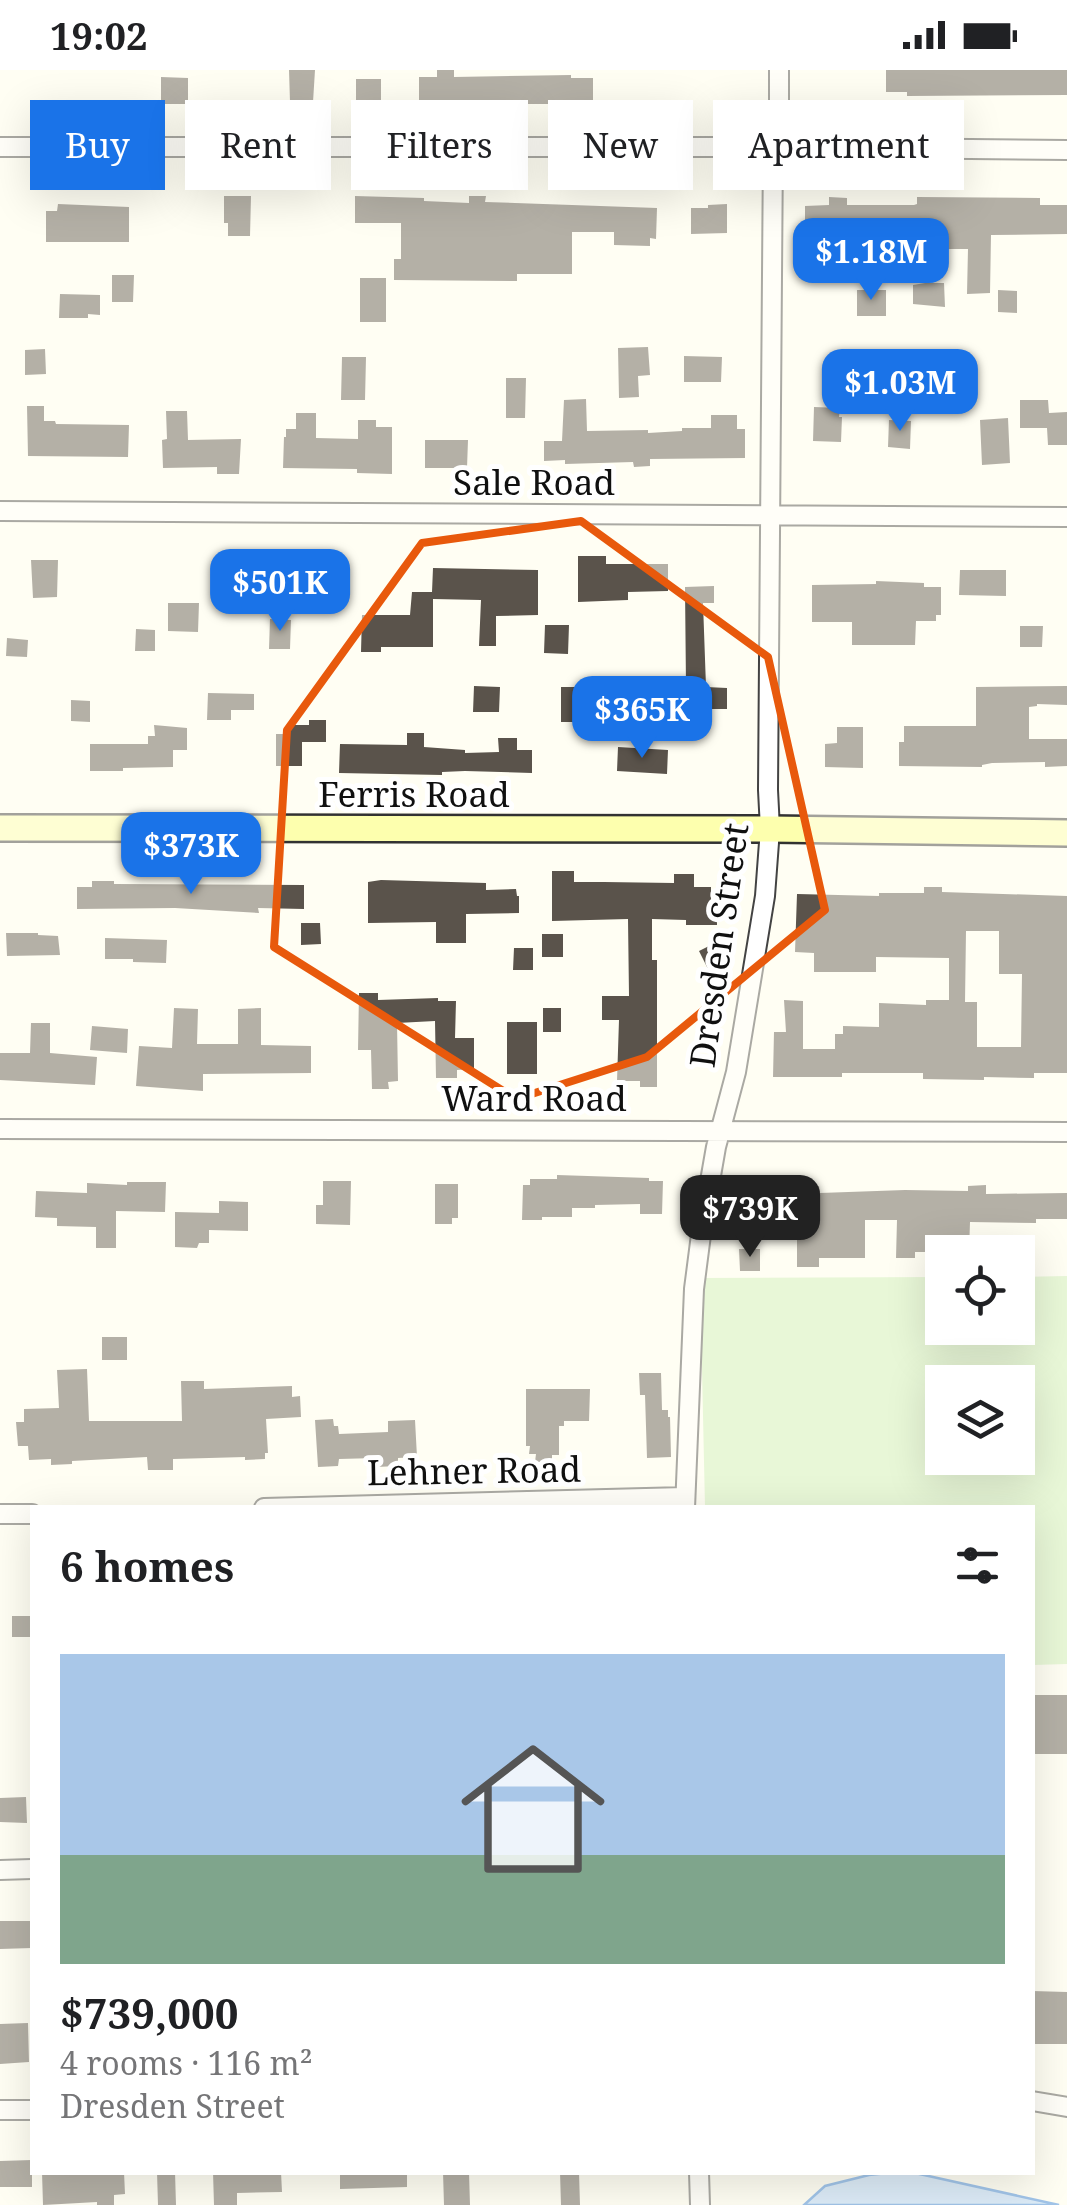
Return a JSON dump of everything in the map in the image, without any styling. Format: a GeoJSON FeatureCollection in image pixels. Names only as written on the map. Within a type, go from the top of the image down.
{"type":"FeatureCollection","features":[{"type":"Feature","properties":{"kind":"main road","name":"Ferris Road"},"geometry":{"type":"LineString","coordinates":[[0,828],[770,828],[1067,833]]}},
{"type":"Feature","properties":{"kind":"street","name":"Dresden Street"},"geometry":{"type":"LineString","coordinates":[[778,100],[779,70]]}},
{"type":"Feature","properties":{"kind":"street"},"geometry":{"type":"LineString","coordinates":[[0,147],[713,147]]}},
{"type":"Feature","properties":{"kind":"street"},"geometry":{"type":"LineString","coordinates":[[964,149],[1067,150]]}},
{"type":"Feature","properties":{"kind":"street","name":"Dresden Street"},"geometry":{"type":"LineString","coordinates":[[685,1502],[694,1289],[716,1148],[736,1072],[762,914],[770,828],[775,190]]}},
{"type":"Feature","properties":{"kind":"street","name":"Sale Road"},"geometry":{"type":"LineString","coordinates":[[0,512],[1067,516]]}},
{"type":"Feature","properties":{"kind":"street","name":"Ward Road"},"geometry":{"type":"LineString","coordinates":[[0,1128],[1067,1132]]}},
{"type":"Feature","properties":{"kind":"street","name":"Lehner Road"},"geometry":{"type":"LineString","coordinates":[[474,1505],[685,1502]]}},
{"type":"Feature","properties":{"kind":"street"},"geometry":{"type":"LineString","coordinates":[[0,1514],[30,1514]]}},
{"type":"Feature","properties":{"kind":"street"},"geometry":{"type":"LineString","coordinates":[[0,1870],[30,1870]]}},
{"type":"Feature","properties":{"kind":"street"},"geometry":{"type":"LineString","coordinates":[[1035,2102],[1067,2107]]}},
{"type":"Feature","properties":{"kind":"street"},"geometry":{"type":"LineString","coordinates":[[0,2110],[30,2110]]}},
{"type":"Feature","properties":{"kind":"street"},"geometry":{"type":"LineString","coordinates":[[700,2175],[700,2205]]}},
{"type":"Feature","properties":{"kind":"highlighted area"},"geometry":{"type":"Polygon","coordinates":[[[581,521],[768,657],[825,910],[647,1057],[516,1099],[274,947],[287,730],[422,543],[581,521]]]}},
{"type":"Feature","properties":{"kind":"green space"},"geometry":{"type":"Polygon","coordinates":[[[1067,1276],[1067,1664],[1035,1665],[1035,1505],[705,1505],[700,1278],[925,1277],[925,1345],[1035,1345],[1035,1277],[1067,1276]]]}},
{"type":"Feature","properties":{"kind":"water"},"geometry":{"type":"Polygon","coordinates":[[[869,2175],[924,2175],[1059,2205],[804,2205],[825,2186],[869,2175]]]}},
{"type":"Feature","properties":{"kind":"building"},"geometry":{"type":"Polygon","coordinates":[[[289,70],[315,70],[313,100],[290,100],[289,70]]]}},
{"type":"Feature","properties":{"kind":"building"},"geometry":{"type":"Polygon","coordinates":[[[437,70],[454,70],[454,77],[593,78],[593,100],[528,104],[528,100],[419,100],[419,77],[437,77],[437,70]]]}},
{"type":"Feature","properties":{"kind":"building"},"geometry":{"type":"Polygon","coordinates":[[[886,70],[1067,70],[1067,95],[907,96],[907,92],[886,92],[886,70]]]}},
{"type":"Feature","properties":{"kind":"building"},"geometry":{"type":"Polygon","coordinates":[[[161,77],[188,78],[185,104],[165,104],[161,100],[161,77]]]}},
{"type":"Feature","properties":{"kind":"building"},"geometry":{"type":"Polygon","coordinates":[[[356,79],[381,79],[381,100],[356,100],[356,79]]]}},
{"type":"Feature","properties":{"kind":"building"},"geometry":{"type":"Polygon","coordinates":[[[224,196],[251,196],[250,236],[228,236],[224,196]]]}},
{"type":"Feature","properties":{"kind":"building"},"geometry":{"type":"Polygon","coordinates":[[[355,196],[469,203],[469,196],[486,196],[485,202],[657,208],[656,239],[650,238],[650,246],[614,245],[614,232],[572,232],[572,274],[517,274],[517,281],[394,280],[394,259],[401,259],[401,223],[355,223],[355,196]]]}},
{"type":"Feature","properties":{"kind":"building"},"geometry":{"type":"Polygon","coordinates":[[[829,197],[847,198],[847,205],[914,205],[917,197],[1040,198],[1040,205],[1067,205],[1067,234],[991,235],[990,293],[967,294],[968,249],[915,249],[915,234],[805,232],[805,206],[829,205],[829,197]]]}},
{"type":"Feature","properties":{"kind":"building"},"geometry":{"type":"Polygon","coordinates":[[[58,204],[129,207],[129,242],[46,242],[46,211],[57,211],[58,204]]]}},
{"type":"Feature","properties":{"kind":"building"},"geometry":{"type":"Polygon","coordinates":[[[727,204],[727,233],[691,234],[691,208],[727,204]]]}},
{"type":"Feature","properties":{"kind":"building"},"geometry":{"type":"Polygon","coordinates":[[[112,275],[134,275],[133,302],[112,302],[112,275]]]}},
{"type":"Feature","properties":{"kind":"building"},"geometry":{"type":"Polygon","coordinates":[[[360,278],[386,278],[386,322],[360,322],[360,278]]]}},
{"type":"Feature","properties":{"kind":"building"},"geometry":{"type":"Polygon","coordinates":[[[944,283],[945,307],[913,304],[913,285],[944,283]]]}},
{"type":"Feature","properties":{"kind":"building"},"geometry":{"type":"Polygon","coordinates":[[[857,290],[886,290],[886,316],[857,316],[857,290]]]}},
{"type":"Feature","properties":{"kind":"building"},"geometry":{"type":"Polygon","coordinates":[[[998,290],[1017,291],[1017,313],[998,312],[998,290]]]}},
{"type":"Feature","properties":{"kind":"building"},"geometry":{"type":"Polygon","coordinates":[[[60,294],[100,295],[100,315],[59,318],[60,294]]]}},
{"type":"Feature","properties":{"kind":"building"},"geometry":{"type":"Polygon","coordinates":[[[648,347],[650,375],[638,376],[639,397],[619,398],[618,348],[648,347]]]}},
{"type":"Feature","properties":{"kind":"building"},"geometry":{"type":"Polygon","coordinates":[[[45,349],[46,374],[25,375],[25,350],[45,349]]]}},
{"type":"Feature","properties":{"kind":"building"},"geometry":{"type":"Polygon","coordinates":[[[684,356],[722,357],[721,382],[684,382],[684,356]]]}},
{"type":"Feature","properties":{"kind":"building"},"geometry":{"type":"Polygon","coordinates":[[[342,357],[366,357],[365,400],[341,400],[342,357]]]}},
{"type":"Feature","properties":{"kind":"building"},"geometry":{"type":"Polygon","coordinates":[[[506,378],[526,378],[525,418],[506,418],[506,378]]]}},
{"type":"Feature","properties":{"kind":"building"},"geometry":{"type":"Polygon","coordinates":[[[586,399],[587,431],[648,433],[711,428],[711,415],[737,415],[737,429],[745,429],[745,458],[650,459],[650,466],[634,467],[633,462],[544,461],[544,441],[562,441],[564,400],[586,399]]]}},
{"type":"Feature","properties":{"kind":"building"},"geometry":{"type":"Polygon","coordinates":[[[1020,400],[1048,400],[1049,413],[1067,412],[1067,445],[1048,445],[1047,428],[1020,428],[1020,400]]]}},
{"type":"Feature","properties":{"kind":"building"},"geometry":{"type":"Polygon","coordinates":[[[27,406],[44,406],[44,421],[56,424],[129,425],[128,457],[28,456],[27,406]]]}},
{"type":"Feature","properties":{"kind":"building"},"geometry":{"type":"Polygon","coordinates":[[[814,407],[840,408],[841,442],[813,441],[814,407]]]}},
{"type":"Feature","properties":{"kind":"building"},"geometry":{"type":"Polygon","coordinates":[[[166,411],[187,411],[188,440],[241,439],[239,474],[217,474],[217,467],[163,468],[166,411]]]}},
{"type":"Feature","properties":{"kind":"building"},"geometry":{"type":"Polygon","coordinates":[[[296,413],[316,413],[316,438],[358,439],[358,420],[376,420],[376,427],[392,427],[392,474],[357,473],[357,469],[283,468],[284,437],[286,429],[296,429],[296,413]]]}},
{"type":"Feature","properties":{"kind":"building"},"geometry":{"type":"Polygon","coordinates":[[[1008,418],[1010,463],[982,465],[980,420],[1008,418]]]}},
{"type":"Feature","properties":{"kind":"building"},"geometry":{"type":"Polygon","coordinates":[[[889,420],[911,421],[910,449],[888,447],[889,420]]]}},
{"type":"Feature","properties":{"kind":"building"},"geometry":{"type":"Polygon","coordinates":[[[425,440],[468,440],[467,468],[425,468],[425,440]]]}},
{"type":"Feature","properties":{"kind":"building"},"geometry":{"type":"Polygon","coordinates":[[[578,556],[606,556],[606,564],[668,564],[668,591],[628,592],[628,600],[578,602],[578,556]]]}},
{"type":"Feature","properties":{"kind":"building"},"geometry":{"type":"Polygon","coordinates":[[[31,560],[58,560],[57,597],[33,598],[31,560]]]}},
{"type":"Feature","properties":{"kind":"building"},"geometry":{"type":"Polygon","coordinates":[[[433,568],[538,570],[538,615],[496,616],[496,646],[479,646],[481,600],[433,599],[433,647],[381,647],[381,652],[361,652],[362,615],[410,615],[412,592],[432,592],[433,568]]]}},
{"type":"Feature","properties":{"kind":"building"},"geometry":{"type":"Polygon","coordinates":[[[960,570],[1006,570],[1006,596],[959,595],[960,570]]]}},
{"type":"Feature","properties":{"kind":"building"},"geometry":{"type":"Polygon","coordinates":[[[876,581],[941,587],[941,615],[936,615],[936,621],[916,621],[915,645],[852,645],[852,622],[812,622],[812,585],[876,581]]]}},
{"type":"Feature","properties":{"kind":"building"},"geometry":{"type":"Polygon","coordinates":[[[714,586],[714,603],[703,603],[706,687],[727,688],[727,709],[678,709],[678,687],[686,687],[685,587],[714,586]]]}},
{"type":"Feature","properties":{"kind":"building"},"geometry":{"type":"Polygon","coordinates":[[[168,603],[199,603],[198,632],[168,631],[168,603]]]}},
{"type":"Feature","properties":{"kind":"building"},"geometry":{"type":"Polygon","coordinates":[[[270,619],[291,620],[290,649],[269,649],[270,619]]]}},
{"type":"Feature","properties":{"kind":"building"},"geometry":{"type":"Polygon","coordinates":[[[545,625],[569,625],[568,654],[544,653],[545,625]]]}},
{"type":"Feature","properties":{"kind":"building"},"geometry":{"type":"Polygon","coordinates":[[[1020,626],[1043,626],[1042,647],[1020,647],[1020,626]]]}},
{"type":"Feature","properties":{"kind":"building"},"geometry":{"type":"Polygon","coordinates":[[[136,629],[155,630],[155,651],[135,651],[136,629]]]}},
{"type":"Feature","properties":{"kind":"building"},"geometry":{"type":"Polygon","coordinates":[[[7,638],[28,640],[27,657],[6,656],[7,638]]]}},
{"type":"Feature","properties":{"kind":"building"},"geometry":{"type":"Polygon","coordinates":[[[474,686],[500,687],[499,712],[473,712],[474,686]]]}},
{"type":"Feature","properties":{"kind":"building"},"geometry":{"type":"Polygon","coordinates":[[[1067,686],[1067,705],[1029,707],[1029,739],[1067,739],[1067,766],[1045,767],[1045,762],[992,763],[982,767],[899,766],[904,726],[976,726],[976,687],[1067,686]]]}},
{"type":"Feature","properties":{"kind":"building"},"geometry":{"type":"Polygon","coordinates":[[[561,687],[604,687],[604,722],[561,722],[561,687]]]}},
{"type":"Feature","properties":{"kind":"building"},"geometry":{"type":"Polygon","coordinates":[[[208,693],[254,694],[254,710],[231,710],[231,720],[207,720],[208,693]]]}},
{"type":"Feature","properties":{"kind":"building"},"geometry":{"type":"Polygon","coordinates":[[[71,700],[90,701],[90,722],[71,721],[71,700]]]}},
{"type":"Feature","properties":{"kind":"building"},"geometry":{"type":"Polygon","coordinates":[[[309,720],[326,720],[326,742],[302,742],[302,766],[276,766],[276,734],[289,734],[289,725],[309,725],[309,720]]]}},
{"type":"Feature","properties":{"kind":"building"},"geometry":{"type":"Polygon","coordinates":[[[154,725],[187,728],[187,750],[173,750],[173,767],[90,771],[90,744],[148,744],[148,736],[155,736],[154,725]]]}},
{"type":"Feature","properties":{"kind":"building"},"geometry":{"type":"Polygon","coordinates":[[[837,727],[863,727],[863,768],[825,767],[825,744],[837,743],[837,727]]]}},
{"type":"Feature","properties":{"kind":"building"},"geometry":{"type":"Polygon","coordinates":[[[407,733],[424,733],[424,747],[465,753],[499,752],[498,738],[517,738],[517,750],[532,750],[532,773],[339,773],[340,744],[407,745],[407,733]]]}},
{"type":"Feature","properties":{"kind":"building"},"geometry":{"type":"Polygon","coordinates":[[[618,747],[668,750],[667,774],[617,771],[618,747]]]}},
{"type":"Feature","properties":{"kind":"building"},"geometry":{"type":"Polygon","coordinates":[[[552,871],[574,871],[574,882],[674,883],[674,874],[694,874],[694,887],[711,887],[711,909],[717,909],[717,925],[652,919],[652,960],[657,960],[657,1087],[640,1087],[640,1081],[617,1081],[619,1020],[602,1020],[602,996],[629,996],[628,919],[552,921],[552,871]]]}},
{"type":"Feature","properties":{"kind":"building"},"geometry":{"type":"Polygon","coordinates":[[[92,881],[304,885],[304,909],[258,908],[259,913],[175,908],[77,909],[77,887],[92,887],[92,881]]]}},
{"type":"Feature","properties":{"kind":"building"},"geometry":{"type":"Polygon","coordinates":[[[368,882],[486,883],[486,890],[516,889],[519,913],[466,914],[466,943],[436,943],[436,922],[368,923],[368,882]]]}},
{"type":"Feature","properties":{"kind":"building"},"geometry":{"type":"Polygon","coordinates":[[[924,887],[942,887],[942,892],[1067,896],[1067,1073],[984,1080],[923,1079],[923,1073],[773,1077],[774,1032],[786,1032],[784,1000],[803,1001],[803,1049],[835,1049],[835,1034],[843,1034],[843,1026],[879,1027],[879,1003],[926,1005],[926,1000],[949,1000],[949,958],[876,957],[876,972],[814,972],[814,953],[795,952],[797,894],[924,893],[924,887]],[[966,931],[965,1002],[977,1002],[977,1047],[1021,1047],[1022,974],[999,974],[999,931],[966,931]]]}},
{"type":"Feature","properties":{"kind":"building"},"geometry":{"type":"Polygon","coordinates":[[[301,923],[320,923],[321,944],[301,945],[301,923]]]}},
{"type":"Feature","properties":{"kind":"building"},"geometry":{"type":"Polygon","coordinates":[[[6,933],[58,936],[60,955],[7,956],[6,933]]]}},
{"type":"Feature","properties":{"kind":"building"},"geometry":{"type":"Polygon","coordinates":[[[542,934],[563,934],[563,957],[542,957],[542,934]]]}},
{"type":"Feature","properties":{"kind":"building"},"geometry":{"type":"Polygon","coordinates":[[[105,938],[167,940],[166,963],[105,959],[105,938]]]}},
{"type":"Feature","properties":{"kind":"building"},"geometry":{"type":"Polygon","coordinates":[[[723,939],[731,958],[708,969],[699,951],[723,939]]]}},
{"type":"Feature","properties":{"kind":"building"},"geometry":{"type":"Polygon","coordinates":[[[514,948],[533,948],[533,970],[513,970],[514,948]]]}},
{"type":"Feature","properties":{"kind":"building"},"geometry":{"type":"Polygon","coordinates":[[[359,993],[378,993],[378,1000],[456,1001],[455,1038],[474,1038],[474,1069],[457,1070],[457,1078],[436,1078],[435,1021],[397,1023],[398,1081],[388,1082],[389,1089],[372,1089],[371,1050],[358,1050],[359,993]]]}},
{"type":"Feature","properties":{"kind":"building"},"geometry":{"type":"Polygon","coordinates":[[[174,1008],[198,1009],[197,1044],[238,1044],[238,1009],[261,1008],[261,1045],[311,1046],[311,1073],[203,1074],[203,1091],[136,1086],[139,1046],[172,1048],[174,1008]]]}},
{"type":"Feature","properties":{"kind":"building"},"geometry":{"type":"Polygon","coordinates":[[[543,1008],[561,1008],[561,1032],[543,1032],[543,1008]]]}},
{"type":"Feature","properties":{"kind":"building"},"geometry":{"type":"Polygon","coordinates":[[[507,1022],[537,1022],[537,1074],[507,1074],[507,1022]]]}},
{"type":"Feature","properties":{"kind":"building"},"geometry":{"type":"Polygon","coordinates":[[[31,1023],[50,1023],[50,1053],[97,1057],[95,1085],[0,1080],[0,1053],[30,1053],[31,1023]]]}},
{"type":"Feature","properties":{"kind":"building"},"geometry":{"type":"Polygon","coordinates":[[[92,1026],[128,1029],[127,1053],[90,1050],[92,1026]]]}},
{"type":"Feature","properties":{"kind":"building"},"geometry":{"type":"Polygon","coordinates":[[[557,1175],[663,1181],[662,1214],[640,1214],[640,1204],[595,1205],[572,1208],[572,1217],[522,1220],[523,1185],[530,1185],[530,1179],[557,1179],[557,1175]]]}},
{"type":"Feature","properties":{"kind":"building"},"geometry":{"type":"Polygon","coordinates":[[[323,1181],[351,1181],[350,1225],[316,1224],[316,1205],[323,1205],[323,1181]]]}},
{"type":"Feature","properties":{"kind":"building"},"geometry":{"type":"Polygon","coordinates":[[[166,1182],[165,1212],[116,1211],[116,1248],[96,1248],[96,1227],[57,1226],[57,1218],[35,1217],[36,1191],[87,1193],[87,1183],[166,1182]]]}},
{"type":"Feature","properties":{"kind":"building"},"geometry":{"type":"Polygon","coordinates":[[[435,1184],[458,1184],[458,1218],[452,1218],[452,1224],[435,1224],[435,1184]]]}},
{"type":"Feature","properties":{"kind":"building"},"geometry":{"type":"Polygon","coordinates":[[[986,1185],[986,1194],[1067,1193],[1067,1219],[1036,1219],[1036,1223],[970,1222],[970,1235],[925,1235],[925,1252],[915,1252],[915,1258],[896,1258],[897,1220],[865,1220],[865,1258],[819,1258],[819,1267],[797,1267],[797,1237],[754,1237],[754,1195],[792,1195],[792,1187],[819,1186],[820,1193],[968,1191],[968,1186],[986,1185]]]}},
{"type":"Feature","properties":{"kind":"building"},"geometry":{"type":"Polygon","coordinates":[[[219,1201],[248,1202],[248,1231],[209,1230],[209,1243],[199,1243],[197,1248],[175,1247],[175,1212],[219,1213],[219,1201]]]}},
{"type":"Feature","properties":{"kind":"building"},"geometry":{"type":"Polygon","coordinates":[[[739,1249],[760,1249],[760,1271],[740,1271],[739,1249]]]}},
{"type":"Feature","properties":{"kind":"building"},"geometry":{"type":"Polygon","coordinates":[[[102,1337],[127,1337],[127,1360],[102,1360],[102,1337]]]}},
{"type":"Feature","properties":{"kind":"building"},"geometry":{"type":"Polygon","coordinates":[[[87,1369],[89,1421],[182,1421],[181,1381],[204,1381],[204,1389],[292,1386],[292,1397],[300,1396],[301,1417],[266,1419],[265,1459],[173,1459],[173,1470],[148,1470],[147,1457],[51,1465],[51,1459],[29,1460],[28,1446],[18,1446],[16,1422],[24,1422],[24,1409],[59,1408],[57,1370],[87,1369]]]}},
{"type":"Feature","properties":{"kind":"building"},"geometry":{"type":"Polygon","coordinates":[[[639,1373],[661,1373],[662,1410],[668,1410],[670,1417],[671,1457],[647,1458],[645,1395],[640,1395],[639,1373]]]}},
{"type":"Feature","properties":{"kind":"building"},"geometry":{"type":"Polygon","coordinates":[[[526,1389],[590,1389],[589,1421],[564,1421],[564,1426],[559,1426],[559,1455],[552,1455],[552,1462],[535,1462],[536,1454],[529,1454],[530,1446],[526,1446],[526,1389]]]}},
{"type":"Feature","properties":{"kind":"building"},"geometry":{"type":"Polygon","coordinates":[[[333,1419],[339,1434],[388,1432],[388,1421],[415,1420],[417,1457],[398,1458],[398,1466],[376,1467],[376,1458],[339,1459],[338,1466],[318,1467],[315,1420],[333,1419]]]}},
{"type":"Feature","properties":{"kind":"building"},"geometry":{"type":"Polygon","coordinates":[[[12,1616],[30,1616],[30,1637],[12,1637],[12,1616]]]}},
{"type":"Feature","properties":{"kind":"building"},"geometry":{"type":"Polygon","coordinates":[[[1035,1695],[1067,1695],[1067,1754],[1035,1754],[1035,1695]]]}},
{"type":"Feature","properties":{"kind":"building"},"geometry":{"type":"Polygon","coordinates":[[[26,1797],[27,1823],[0,1822],[0,1798],[26,1797]]]}},
{"type":"Feature","properties":{"kind":"building"},"geometry":{"type":"Polygon","coordinates":[[[0,1921],[30,1921],[30,1948],[0,1949],[0,1921]]]}},
{"type":"Feature","properties":{"kind":"building"},"geometry":{"type":"Polygon","coordinates":[[[1035,1991],[1067,1992],[1067,2044],[1035,2044],[1035,1991]]]}},
{"type":"Feature","properties":{"kind":"building"},"geometry":{"type":"Polygon","coordinates":[[[28,2023],[29,2062],[0,2064],[0,2024],[28,2023]]]}},
{"type":"Feature","properties":{"kind":"building"},"geometry":{"type":"Polygon","coordinates":[[[30,2160],[32,2187],[0,2187],[0,2161],[30,2160]]]}},
{"type":"Feature","properties":{"kind":"building"},"geometry":{"type":"Polygon","coordinates":[[[42,2175],[124,2175],[125,2194],[114,2195],[114,2205],[43,2205],[42,2175]]]}},
{"type":"Feature","properties":{"kind":"building"},"geometry":{"type":"Polygon","coordinates":[[[157,2175],[175,2175],[176,2205],[158,2205],[157,2175]]]}},
{"type":"Feature","properties":{"kind":"building"},"geometry":{"type":"Polygon","coordinates":[[[213,2175],[281,2175],[282,2192],[237,2193],[237,2205],[214,2205],[213,2175]]]}},
{"type":"Feature","properties":{"kind":"building"},"geometry":{"type":"Polygon","coordinates":[[[340,2175],[407,2175],[407,2187],[340,2189],[340,2175]]]}},
{"type":"Feature","properties":{"kind":"building"},"geometry":{"type":"Polygon","coordinates":[[[443,2175],[469,2175],[470,2205],[444,2205],[443,2175]]]}},
{"type":"Feature","properties":{"kind":"building"},"geometry":{"type":"Polygon","coordinates":[[[560,2175],[579,2175],[580,2205],[561,2205],[560,2175]]]}}]}
